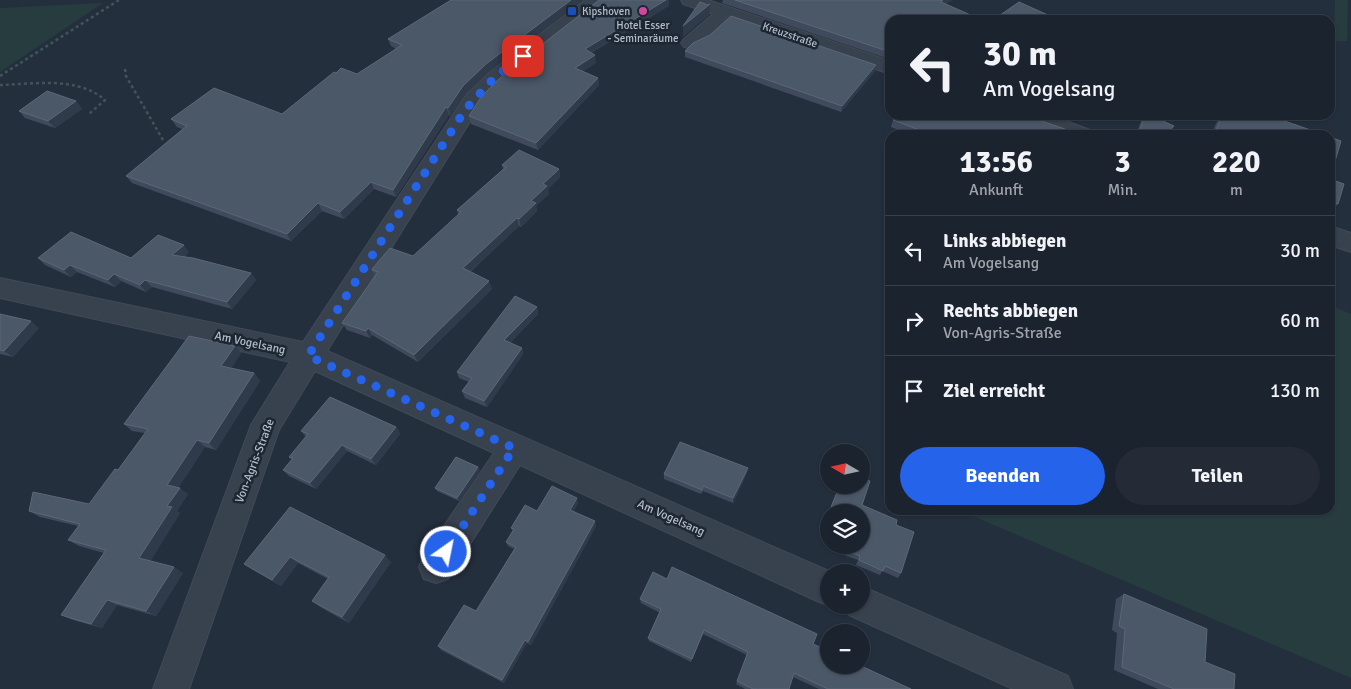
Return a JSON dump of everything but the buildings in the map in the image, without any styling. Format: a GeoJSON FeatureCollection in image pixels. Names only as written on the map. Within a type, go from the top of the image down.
{"type":"FeatureCollection","features":[{"type":"Feature","properties":{"kind":"street","name":"Kreuzstraße"},"geometry":{"type":"LineString","coordinates":[[690,0],[885,66]]}},
{"type":"Feature","properties":{"kind":"street","name":"Von-Agris-Straße"},"geometry":{"type":"LineString","coordinates":[[171,689],[266,425],[469,105],[496,76],[585,3]]}},
{"type":"Feature","properties":{"kind":"street"},"geometry":{"type":"LineString","coordinates":[[691,43],[726,13]]}},
{"type":"Feature","properties":{"kind":"street"},"geometry":{"type":"LineString","coordinates":[[1042,120],[1069,130]]}},
{"type":"Feature","properties":{"kind":"street"},"geometry":{"type":"LineString","coordinates":[[1335,237],[1351,244]]}},
{"type":"Feature","properties":{"kind":"street","name":"Am Vogelsang"},"geometry":{"type":"LineString","coordinates":[[0,288],[308,356],[820,584]]}},
{"type":"Feature","properties":{"kind":"street"},"geometry":{"type":"LineString","coordinates":[[436,567],[514,448]]}},
{"type":"Feature","properties":{"kind":"street"},"geometry":{"type":"LineString","coordinates":[[870,607],[1055,689]]}},
{"type":"Feature","properties":{"kind":"path"},"geometry":{"type":"LineString","coordinates":[[0,76],[119,0]]}},
{"type":"Feature","properties":{"kind":"path"},"geometry":{"type":"LineString","coordinates":[[125,69],[126,76],[163,140]]}},
{"type":"Feature","properties":{"kind":"path"},"geometry":{"type":"LineString","coordinates":[[0,85],[77,84],[92,89],[105,100],[89,114]]}},
{"type":"Feature","properties":{"kind":"green space"},"geometry":{"type":"Polygon","coordinates":[[[1335,0],[1348,0],[1347,41],[1335,41],[1335,0]]]}},
{"type":"Feature","properties":{"kind":"green space"},"geometry":{"type":"Polygon","coordinates":[[[103,3],[0,72],[0,8],[103,3]]]}},
{"type":"Feature","properties":{"kind":"green space"},"geometry":{"type":"Polygon","coordinates":[[[1335,307],[1351,314],[1351,678],[971,515],[1335,515],[1335,307]]]}},
{"type":"Feature","properties":{"kind":"place","name":"Kipshoven"},"geometry":{"type":"Point","coordinates":[572,11]}},
{"type":"Feature","properties":{"kind":"place","name":"Hotel Esser - Seminaräume"},"geometry":{"type":"Point","coordinates":[643,11]}},
{"type":"Feature","properties":{"kind":"route"},"geometry":{"type":"LineString","coordinates":[[446,552],[514,448],[308,356],[465,110],[496,76],[523,56]]}}]}
